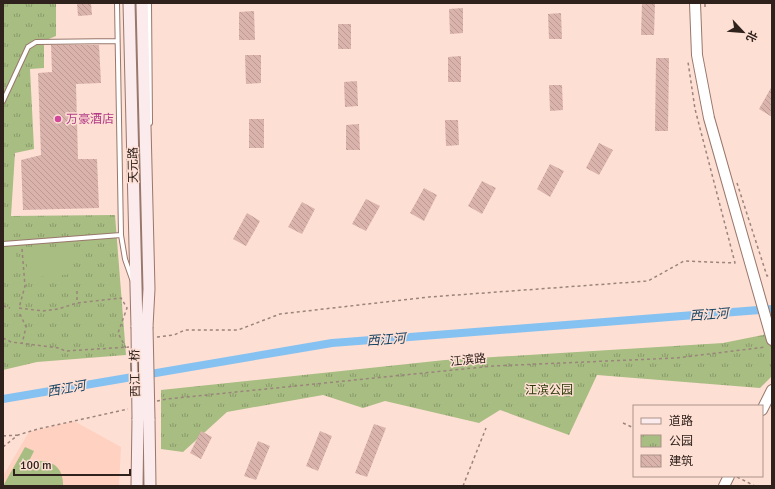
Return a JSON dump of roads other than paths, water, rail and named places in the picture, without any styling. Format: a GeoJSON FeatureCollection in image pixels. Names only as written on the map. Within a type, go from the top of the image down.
{"type":"FeatureCollection","features":[{"type":"Feature","properties":{"kind":"main road","name":"天元路"},"geometry":{"type":"LineString","coordinates":[[129,3],[135,289],[142,327]]}},
{"type":"Feature","properties":{"kind":"main road","name":"天元路"},"geometry":{"type":"LineString","coordinates":[[142,3],[149,289],[142,327]]}},
{"type":"Feature","properties":{"kind":"main road","name":"西江二桥"},"geometry":{"type":"LineString","coordinates":[[138,486],[138,419],[142,327]]}},
{"type":"Feature","properties":{"kind":"main road","name":"西江二桥"},"geometry":{"type":"LineString","coordinates":[[142,327],[149,419],[152,486]]}},
{"type":"Feature","properties":{"kind":"street"},"geometry":{"type":"LineString","coordinates":[[695,3],[697,55],[709,118],[772,340]]}},
{"type":"Feature","properties":{"kind":"street"},"geometry":{"type":"LineString","coordinates":[[763,408],[772,390]]}},
{"type":"Feature","properties":{"kind":"street"},"geometry":{"type":"LineString","coordinates":[[724,486],[728,477]]}},
{"type":"Feature","properties":{"kind":"lane"},"geometry":{"type":"LineString","coordinates":[[117,3],[121,235],[125,259],[135,289]]}},
{"type":"Feature","properties":{"kind":"lane"},"geometry":{"type":"LineString","coordinates":[[149,3],[152,259],[149,289]]}},
{"type":"Feature","properties":{"kind":"lane"},"geometry":{"type":"LineString","coordinates":[[3,101],[28,47],[36,42],[117,41]]}},
{"type":"Feature","properties":{"kind":"lane"},"geometry":{"type":"LineString","coordinates":[[3,244],[22,244],[121,235]]}},
{"type":"Feature","properties":{"kind":"waterway","name":"西江河"},"geometry":{"type":"LineString","coordinates":[[3,399],[332,343],[772,309]]}},
{"type":"Feature","properties":{"kind":"place","name":"万豪酒店"},"geometry":{"type":"Point","coordinates":[58,119]}},
{"type":"Feature","properties":{"kind":"park label","name":"江滨公园"},"geometry":{"type":"Point","coordinates":[549,390]}}]}
